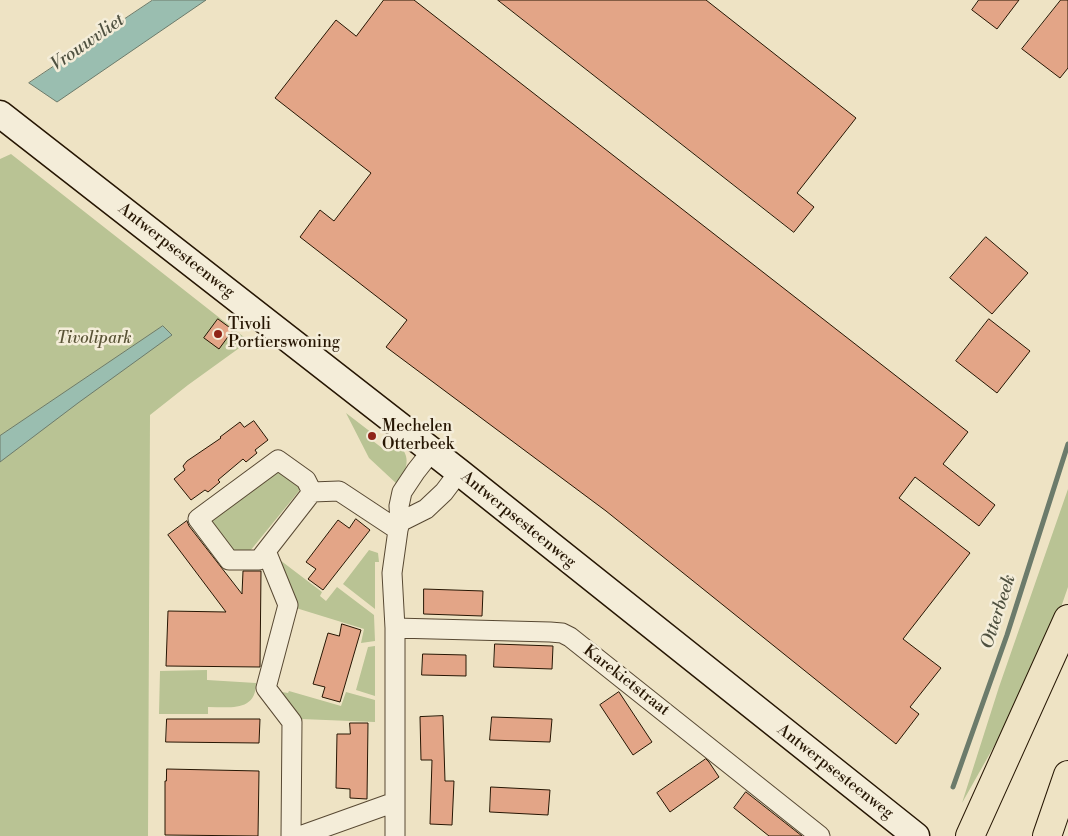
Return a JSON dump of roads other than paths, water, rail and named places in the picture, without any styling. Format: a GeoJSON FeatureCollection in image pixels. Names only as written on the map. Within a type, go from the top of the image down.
{"type":"FeatureCollection","features":[{"type":"Feature","properties":{"kind":"highway"},"geometry":{"type":"LineString","coordinates":[[970,836],[1068,619]]}},
{"type":"Feature","properties":{"kind":"highway"},"geometry":{"type":"LineString","coordinates":[[1048,836],[1068,775]]}},
{"type":"Feature","properties":{"kind":"main road","name":"Antwerpsesteenweg"},"geometry":{"type":"LineString","coordinates":[[0,114],[355,390],[916,836]]}},
{"type":"Feature","properties":{"kind":"street"},"geometry":{"type":"LineString","coordinates":[[395,836],[395,628],[392,573],[402,492],[431,452]]}},
{"type":"Feature","properties":{"kind":"street"},"geometry":{"type":"LineString","coordinates":[[312,492],[306,480],[278,460],[198,519],[229,560],[259,560],[312,492],[339,491],[399,526]]}},
{"type":"Feature","properties":{"kind":"street"},"geometry":{"type":"LineString","coordinates":[[399,526],[426,509],[444,492],[459,472]]}},
{"type":"Feature","properties":{"kind":"street"},"geometry":{"type":"LineString","coordinates":[[266,551],[288,605],[266,688],[292,722],[291,836]]}},
{"type":"Feature","properties":{"kind":"street","name":"Karekietstraat"},"geometry":{"type":"LineString","coordinates":[[395,628],[562,633],[570,637],[820,836]]}},
{"type":"Feature","properties":{"kind":"street"},"geometry":{"type":"LineString","coordinates":[[300,836],[395,802]]}},
{"type":"Feature","properties":{"kind":"waterway","name":"Otterbeek"},"geometry":{"type":"LineString","coordinates":[[953,787],[1007,635],[1068,444]]}},
{"type":"Feature","properties":{"kind":"place","name":"Tivoli Portierswoning"},"geometry":{"type":"Point","coordinates":[218,334]}},
{"type":"Feature","properties":{"kind":"place","name":"Mechelen Otterbeek"},"geometry":{"type":"Point","coordinates":[372,436]}},
{"type":"Feature","properties":{"kind":"water label","name":"Vrouwvliet"},"geometry":{"type":"Point","coordinates":[88,43]}},
{"type":"Feature","properties":{"kind":"park label","name":"Tivolipark"},"geometry":{"type":"Point","coordinates":[94,339]}}]}
